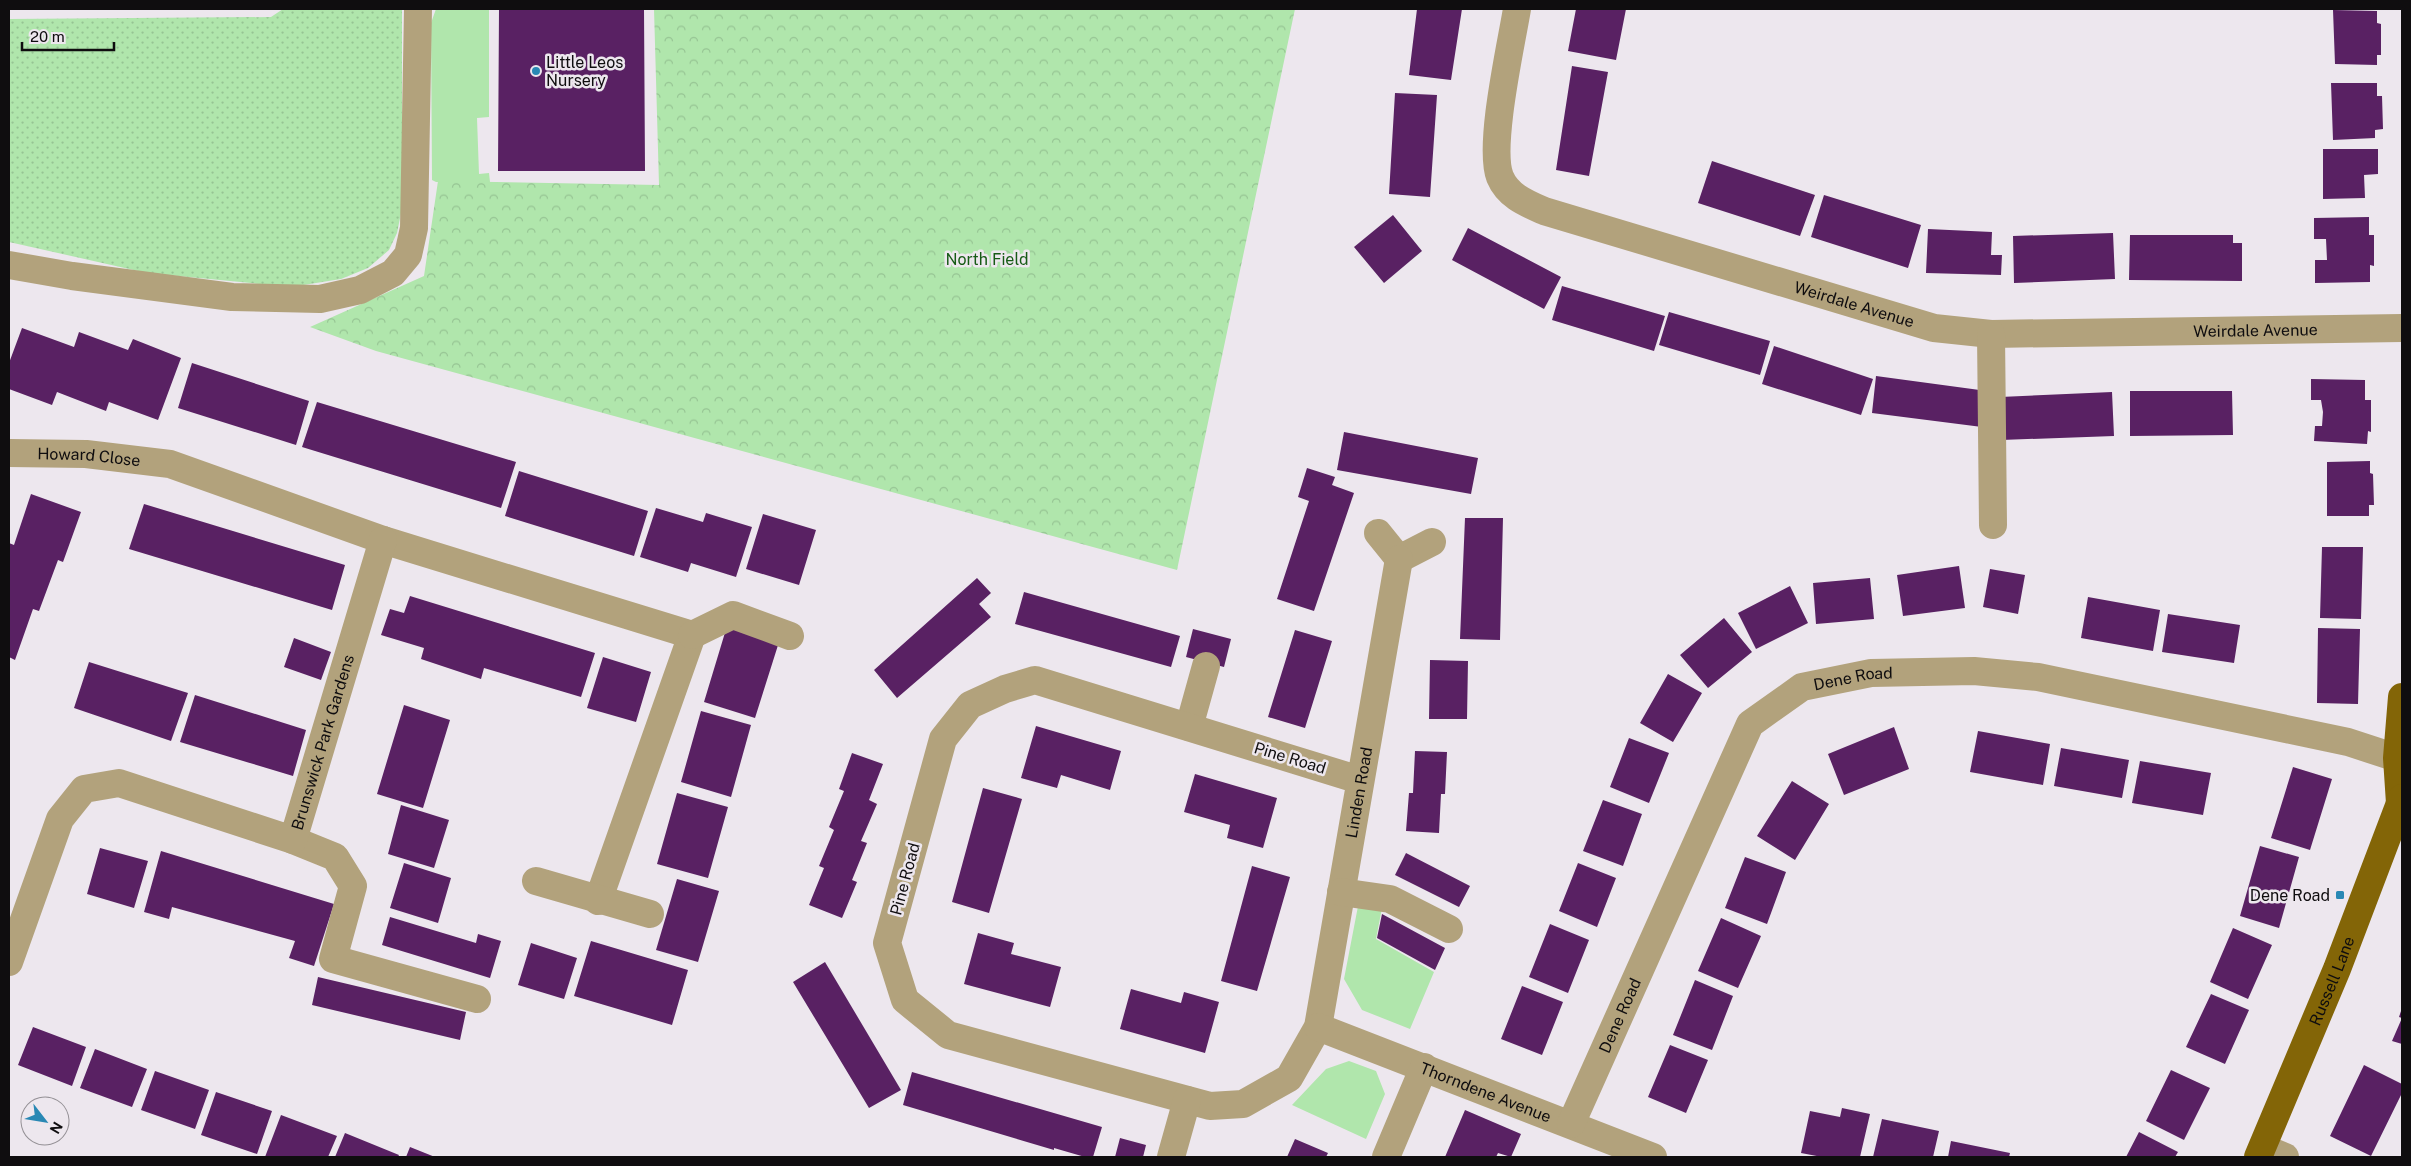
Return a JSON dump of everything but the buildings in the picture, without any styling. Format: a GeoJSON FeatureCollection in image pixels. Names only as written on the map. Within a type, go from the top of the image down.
{"type":"FeatureCollection","features":[{"type":"Feature","properties":{"kind":"main road","name":"Russell Lane"},"geometry":{"type":"LineString","coordinates":[[2269,1154],[2337,969],[2402,801],[2397,758],[2402,697]]}},
{"type":"Feature","properties":{"kind":"street"},"geometry":{"type":"LineString","coordinates":[[9,265],[72,276],[232,297],[320,299],[360,290],[392,273],[408,255],[414,228],[418,9]]}},
{"type":"Feature","properties":{"kind":"street","name":"Weirdale Avenue"},"geometry":{"type":"LineString","coordinates":[[1517,9],[1495,148],[1500,177],[1515,198],[1544,211],[1934,328],[1991,334],[2402,328]]}},
{"type":"Feature","properties":{"kind":"street"},"geometry":{"type":"LineString","coordinates":[[1991,334],[1993,526]]}},
{"type":"Feature","properties":{"kind":"street","name":"Howard Close"},"geometry":{"type":"LineString","coordinates":[[9,453],[86,454],[170,464],[383,540]]}},
{"type":"Feature","properties":{"kind":"street"},"geometry":{"type":"LineString","coordinates":[[1378,533],[1399,559],[1432,542]]}},
{"type":"Feature","properties":{"kind":"street"},"geometry":{"type":"LineString","coordinates":[[383,540],[692,635],[733,615],[790,636]]}},
{"type":"Feature","properties":{"kind":"street","name":"Brunswick Park Gardens"},"geometry":{"type":"LineString","coordinates":[[9,962],[60,819],[84,789],[119,783],[293,840],[383,540]]}},
{"type":"Feature","properties":{"kind":"street","name":"Linden Road"},"geometry":{"type":"LineString","coordinates":[[1318,1027],[1399,559]]}},
{"type":"Feature","properties":{"kind":"street"},"geometry":{"type":"LineString","coordinates":[[598,900],[692,635]]}},
{"type":"Feature","properties":{"kind":"street"},"geometry":{"type":"LineString","coordinates":[[1188,727],[1206,666]]}},
{"type":"Feature","properties":{"kind":"street","name":"Dene Road"},"geometry":{"type":"LineString","coordinates":[[1571,1124],[1750,724],[1802,687],[1871,673],[1974,671],[2038,677],[2348,742],[2397,758]]}},
{"type":"Feature","properties":{"kind":"street","name":"Pine Road"},"geometry":{"type":"LineString","coordinates":[[1318,1027],[1289,1078],[1243,1104],[1210,1106],[948,1035],[905,1000],[887,943],[943,739],[970,705],[1006,689],[1035,680],[1360,780]]}},
{"type":"Feature","properties":{"kind":"street"},"geometry":{"type":"LineString","coordinates":[[293,840],[334,857],[353,886],[333,959],[477,999]]}},
{"type":"Feature","properties":{"kind":"street"},"geometry":{"type":"LineString","coordinates":[[536,881],[650,914]]}},
{"type":"Feature","properties":{"kind":"street"},"geometry":{"type":"LineString","coordinates":[[1341,892],[1390,899],[1449,929]]}},
{"type":"Feature","properties":{"kind":"street","name":"Thorndene Avenue"},"geometry":{"type":"LineString","coordinates":[[1318,1027],[1424,1066],[1653,1157]]}},
{"type":"Feature","properties":{"kind":"street"},"geometry":{"type":"LineString","coordinates":[[1386,1157],[1424,1066]]}},
{"type":"Feature","properties":{"kind":"street"},"geometry":{"type":"LineString","coordinates":[[1171,1157],[1187,1100]]}},
{"type":"Feature","properties":{"kind":"green space"},"geometry":{"type":"Polygon","coordinates":[[[283,9],[402,9],[402,208],[397,233],[389,250],[368,268],[341,279],[291,287],[147,273],[9,242],[9,19],[271,17],[283,9]]]}},
{"type":"Feature","properties":{"kind":"green space"},"geometry":{"type":"Polygon","coordinates":[[[436,9],[489,9],[489,117],[477,118],[479,174],[489,173],[490,182],[436,182],[432,180],[431,23],[436,9]]]}},
{"type":"Feature","properties":{"kind":"green space","name":"North Field"},"geometry":{"type":"Polygon","coordinates":[[[654,9],[1295,9],[1177,570],[376,351],[310,327],[424,276],[438,181],[659,185],[654,9]]]}},
{"type":"Feature","properties":{"kind":"green space"},"geometry":{"type":"Polygon","coordinates":[[[1359,901],[1382,908],[1376,939],[1434,972],[1410,1029],[1362,1010],[1344,979],[1359,901]]]}},
{"type":"Feature","properties":{"kind":"green space"},"geometry":{"type":"Polygon","coordinates":[[[1349,1061],[1376,1071],[1385,1094],[1366,1139],[1292,1105],[1326,1069],[1349,1061]]]}},
{"type":"Feature","properties":{"kind":"place","name":"Little Leos Nursery"},"geometry":{"type":"Point","coordinates":[536,71]}},
{"type":"Feature","properties":{"kind":"place","name":"Dene Road"},"geometry":{"type":"Point","coordinates":[2340,895]}}]}
